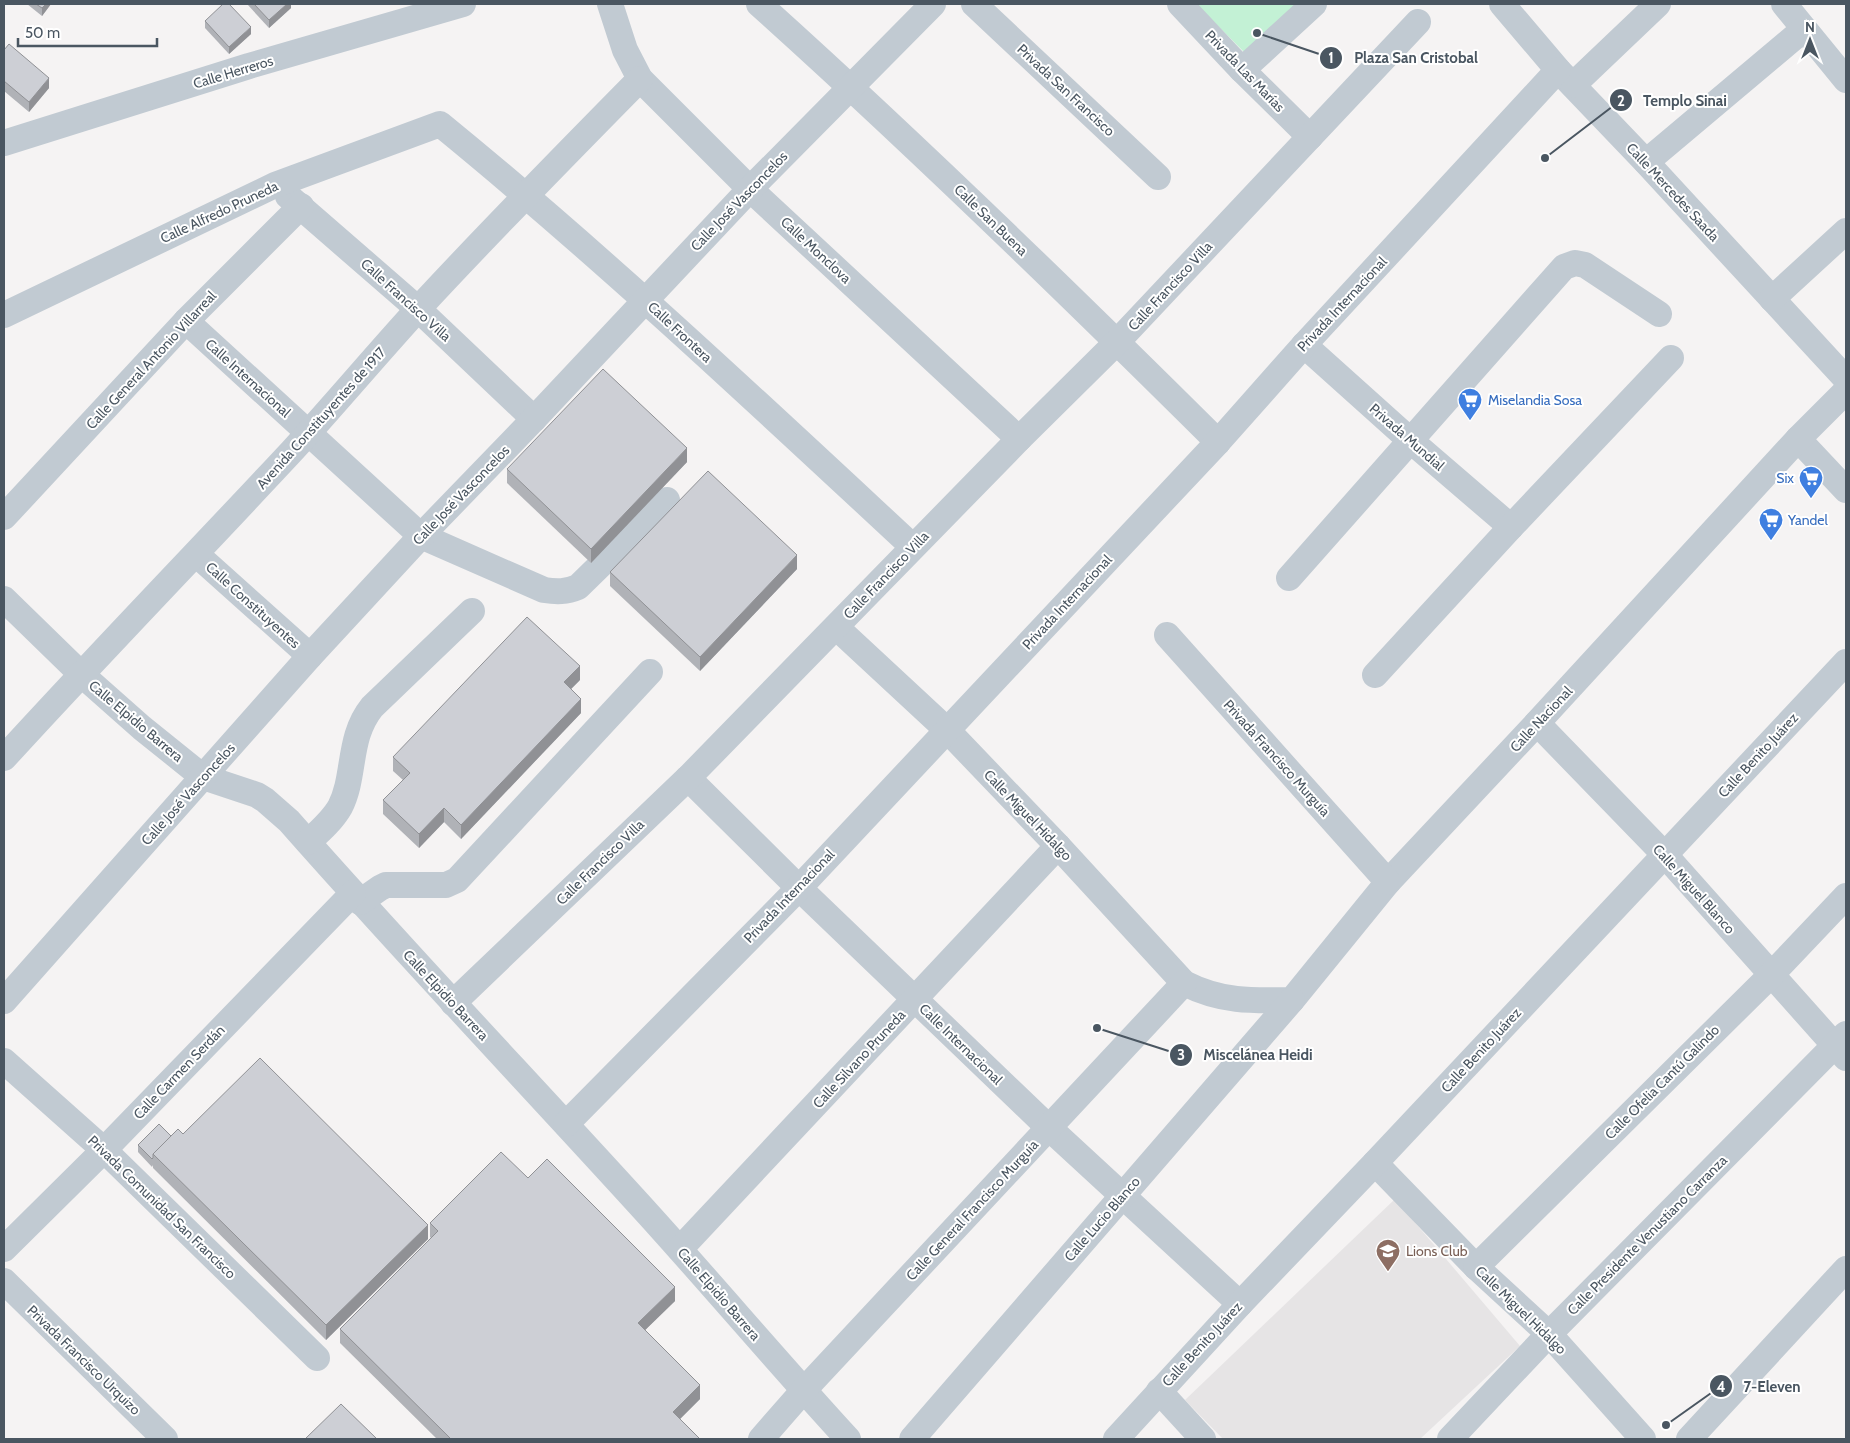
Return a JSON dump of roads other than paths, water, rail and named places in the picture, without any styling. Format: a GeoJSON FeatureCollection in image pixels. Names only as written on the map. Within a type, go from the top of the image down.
{"type":"FeatureCollection","features":[{"type":"Feature","properties":{"kind":"street","name":"Calle Herreros"},"geometry":{"type":"LineString","coordinates":[[4,143],[422,9],[463,4]]}},
{"type":"Feature","properties":{"kind":"street","name":"Calle Monclova"},"geometry":{"type":"LineString","coordinates":[[610,4],[625,50],[640,79],[750,189],[1019,439]]}},
{"type":"Feature","properties":{"kind":"street","name":"Calle San Buena"},"geometry":{"type":"LineString","coordinates":[[759,4],[852,87],[1218,442]]}},
{"type":"Feature","properties":{"kind":"street","name":"Calle José Vasconcelos"},"geometry":{"type":"LineString","coordinates":[[4,1001],[310,656],[421,536],[534,419],[750,189],[933,4]]}},
{"type":"Feature","properties":{"kind":"street","name":"Privada San Francisco"},"geometry":{"type":"LineString","coordinates":[[974,4],[1158,177]]}},
{"type":"Feature","properties":{"kind":"street","name":"Privada Las Marías"},"geometry":{"type":"LineString","coordinates":[[1180,4],[1310,138]]}},
{"type":"Feature","properties":{"kind":"street"},"geometry":{"type":"LineString","coordinates":[[1242,70],[1314,4]]}},
{"type":"Feature","properties":{"kind":"street","name":"Calle Mercedes Saada"},"geometry":{"type":"LineString","coordinates":[[1502,4],[1566,78],[1846,379]]}},
{"type":"Feature","properties":{"kind":"street"},"geometry":{"type":"LineString","coordinates":[[1566,78],[1658,4]]}},
{"type":"Feature","properties":{"kind":"street"},"geometry":{"type":"LineString","coordinates":[[1784,4],[1846,80]]}},
{"type":"Feature","properties":{"kind":"street","name":"Calle Francisco Villa"},"geometry":{"type":"LineString","coordinates":[[453,1003],[688,778],[1019,439],[1117,342],[1418,22]]}},
{"type":"Feature","properties":{"kind":"street"},"geometry":{"type":"LineString","coordinates":[[1646,162],[1804,29]]}},
{"type":"Feature","properties":{"kind":"street","name":"Privada Internacional"},"geometry":{"type":"LineString","coordinates":[[566,1124],[799,888],[1218,442],[1304,345],[1566,78]]}},
{"type":"Feature","properties":{"kind":"street","name":"Avenida Constituyentes de 1917"},"geometry":{"type":"LineString","coordinates":[[4,758],[308,433],[418,309],[526,194],[640,79]]}},
{"type":"Feature","properties":{"kind":"street","name":"Calle Frontera"},"geometry":{"type":"LineString","coordinates":[[440,124],[526,194],[646,300],[913,547]]}},
{"type":"Feature","properties":{"kind":"street","name":"Calle Alfredo Pruneda"},"geometry":{"type":"LineString","coordinates":[[4,315],[275,185],[440,124]]}},
{"type":"Feature","properties":{"kind":"street","name":"Calle Francisco Villa"},"geometry":{"type":"LineString","coordinates":[[275,185],[418,309],[534,419]]}},
{"type":"Feature","properties":{"kind":"street","name":"Calle General Antonio Villarreal"},"geometry":{"type":"LineString","coordinates":[[4,517],[186,322],[301,206]]}},
{"type":"Feature","properties":{"kind":"street"},"geometry":{"type":"LineString","coordinates":[[1772,298],[1846,231]]}},
{"type":"Feature","properties":{"kind":"street"},"geometry":{"type":"LineString","coordinates":[[1289,578],[1564,267],[1570,264],[1581,263],[1659,314]]}},
{"type":"Feature","properties":{"kind":"street","name":"Calle Internacional"},"geometry":{"type":"LineString","coordinates":[[186,322],[421,536],[544,590],[567,592],[578,587],[667,500]]}},
{"type":"Feature","properties":{"kind":"street","name":"Privada Mundial"},"geometry":{"type":"LineString","coordinates":[[1304,345],[1511,527]]}},
{"type":"Feature","properties":{"kind":"street"},"geometry":{"type":"LineString","coordinates":[[1375,675],[1511,527],[1671,358]]}},
{"type":"Feature","properties":{"kind":"street","name":"Calle Nacional"},"geometry":{"type":"LineString","coordinates":[[1292,1000],[1388,882],[1537,724],[1798,439],[1846,391]]}},
{"type":"Feature","properties":{"kind":"street"},"geometry":{"type":"LineString","coordinates":[[1798,439],[1846,490]]}},
{"type":"Feature","properties":{"kind":"street","name":"Calle Constituyentes"},"geometry":{"type":"LineString","coordinates":[[196,554],[310,656]]}},
{"type":"Feature","properties":{"kind":"street","name":"Calle Elpidio Barrera"},"geometry":{"type":"LineString","coordinates":[[4,599],[81,674],[142,728],[203,777],[246,791],[265,800],[289,820],[357,898],[680,1250],[803,1391],[848,1439]]}},
{"type":"Feature","properties":{"kind":"street"},"geometry":{"type":"LineString","coordinates":[[308,842],[334,816],[340,807],[344,797],[356,739],[364,716],[472,611]]}},
{"type":"Feature","properties":{"kind":"street","name":"Calle Miguel Hidalgo"},"geometry":{"type":"LineString","coordinates":[[836,627],[947,730],[1184,982],[1220,998],[1252,1002],[1292,1000]]}},
{"type":"Feature","properties":{"kind":"street","name":"Privada Francisco Murguía"},"geometry":{"type":"LineString","coordinates":[[1166,635],[1388,882]]}},
{"type":"Feature","properties":{"kind":"street","name":"Calle Benito Juárez"},"geometry":{"type":"LineString","coordinates":[[1116,1439],[1240,1304],[1375,1164],[1846,662]]}},
{"type":"Feature","properties":{"kind":"street","name":"Calle Carmen Serdán"},"geometry":{"type":"LineString","coordinates":[[4,1249],[357,898],[386,885],[439,886],[457,880],[650,672]]}},
{"type":"Feature","properties":{"kind":"street","name":"Calle Miguel Blanco"},"geometry":{"type":"LineString","coordinates":[[1537,724],[1664,854],[1771,975],[1842,1046]]}},
{"type":"Feature","properties":{"kind":"street","name":"Calle Internacional"},"geometry":{"type":"LineString","coordinates":[[688,778],[799,888],[1048,1127],[1240,1304]]}},
{"type":"Feature","properties":{"kind":"street","name":"Calle Silvano Pruneda"},"geometry":{"type":"LineString","coordinates":[[680,1250],[1058,846]]}},
{"type":"Feature","properties":{"kind":"street","name":"Calle Ofelia Cantú Galindo"},"geometry":{"type":"LineString","coordinates":[[1476,1267],[1771,975],[1846,896]]}},
{"type":"Feature","properties":{"kind":"street","name":"Calle General Francisco Murguía"},"geometry":{"type":"LineString","coordinates":[[761,1439],[803,1391],[1184,982]]}},
{"type":"Feature","properties":{"kind":"street","name":"Calle Lucio Blanco"},"geometry":{"type":"LineString","coordinates":[[912,1439],[1292,1000]]}},
{"type":"Feature","properties":{"kind":"street","name":"Calle Presidente Venustiano Carranza"},"geometry":{"type":"LineString","coordinates":[[1450,1439],[1549,1334],[1842,1046]]}},
{"type":"Feature","properties":{"kind":"street","name":"Privada Comunidad San Francisco"},"geometry":{"type":"LineString","coordinates":[[4,1061],[104,1150],[317,1358]]}},
{"type":"Feature","properties":{"kind":"street","name":"Calle Miguel Hidalgo"},"geometry":{"type":"LineString","coordinates":[[1375,1164],[1476,1267],[1549,1334],[1643,1439]]}},
{"type":"Feature","properties":{"kind":"street"},"geometry":{"type":"LineString","coordinates":[[1689,1439],[1846,1269]]}},
{"type":"Feature","properties":{"kind":"street","name":"Privada Francisco Urquizo"},"geometry":{"type":"LineString","coordinates":[[4,1281],[165,1439]]}},
{"type":"Feature","properties":{"kind":"street"},"geometry":{"type":"LineString","coordinates":[[1159,1391],[1204,1439]]}},
{"type":"Feature","properties":{"kind":"place","name":"Plaza San Cristobal"},"geometry":{"type":"Point","coordinates":[1257,33]}},
{"type":"Feature","properties":{"kind":"place","name":"Templo Sinai"},"geometry":{"type":"Point","coordinates":[1545,158]}},
{"type":"Feature","properties":{"kind":"place","name":"Miselandia Sosa"},"geometry":{"type":"Point","coordinates":[1470,421]}},
{"type":"Feature","properties":{"kind":"place","name":"Six"},"geometry":{"type":"Point","coordinates":[1811,499]}},
{"type":"Feature","properties":{"kind":"place","name":"Yandel"},"geometry":{"type":"Point","coordinates":[1771,541]}},
{"type":"Feature","properties":{"kind":"place","name":"Miscelánea Heidi"},"geometry":{"type":"Point","coordinates":[1097,1028]}},
{"type":"Feature","properties":{"kind":"place","name":"Lions Club"},"geometry":{"type":"Point","coordinates":[1388,1272]}},
{"type":"Feature","properties":{"kind":"place","name":"7-Eleven"},"geometry":{"type":"Point","coordinates":[1666,1425]}}]}
